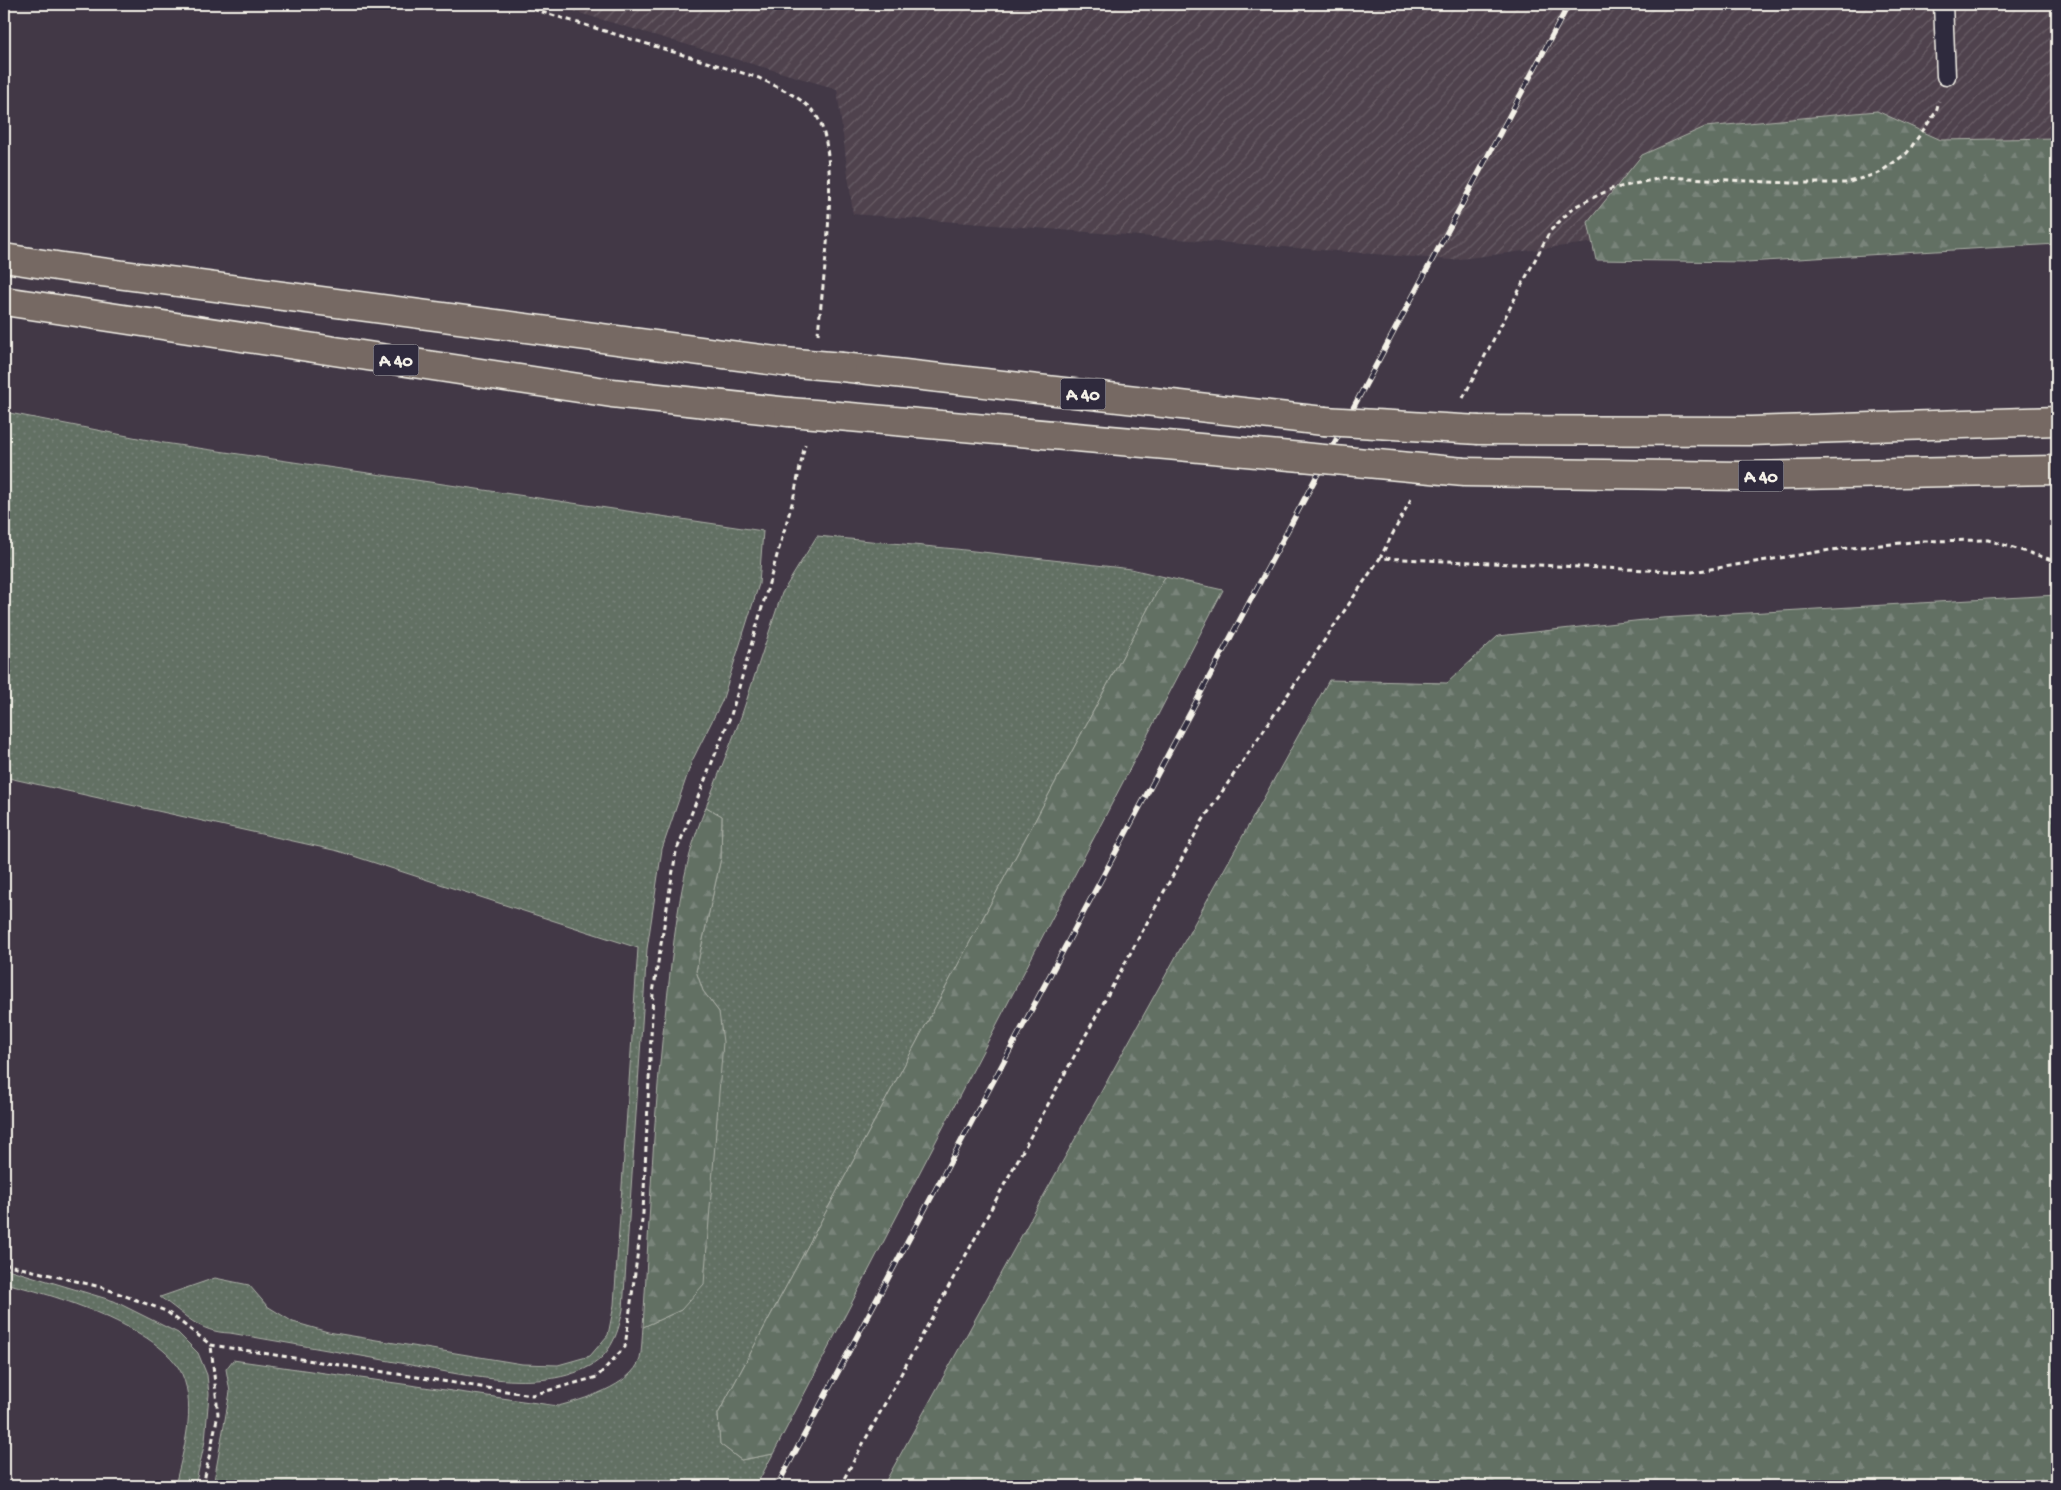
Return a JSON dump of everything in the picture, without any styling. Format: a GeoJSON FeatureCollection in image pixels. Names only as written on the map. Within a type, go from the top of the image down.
{"type":"FeatureCollection","features":[{"type":"Feature","properties":{"kind":"highway","name":"A 40"},"geometry":{"type":"LineString","coordinates":[[4,258],[73,269],[784,362],[1324,421],[1479,430],[1751,431],[2057,421]]}},
{"type":"Feature","properties":{"kind":"highway","name":"A 40"},"geometry":{"type":"LineString","coordinates":[[4,301],[612,393],[827,416],[1302,456],[1464,472],[1741,476],[2057,470]]}},
{"type":"Feature","properties":{"kind":"lane"},"geometry":{"type":"LineString","coordinates":[[1943,4],[1946,76]]}},
{"type":"Feature","properties":{"kind":"path"},"geometry":{"type":"LineString","coordinates":[[516,4],[759,78],[794,95],[816,115],[827,140],[830,168],[817,343]]}},
{"type":"Feature","properties":{"kind":"path"},"geometry":{"type":"LineString","coordinates":[[4,1264],[100,1287],[166,1311],[211,1345],[532,1395],[597,1377],[625,1346],[643,1213],[652,993],[676,852],[731,715],[793,500],[806,438]]}},
{"type":"Feature","properties":{"kind":"path"},"geometry":{"type":"LineString","coordinates":[[840,1486],[1203,820],[1380,558]]}},
{"type":"Feature","properties":{"kind":"path"},"geometry":{"type":"LineString","coordinates":[[203,1486],[218,1414],[211,1345]]}},
{"type":"Feature","properties":{"kind":"shaded area"},"geometry":{"type":"Polygon","coordinates":[[[549,4],[2057,4],[2057,185],[1452,260],[853,214],[837,89],[549,4]]]}},
{"type":"Feature","properties":{"kind":"green space"},"geometry":{"type":"Polygon","coordinates":[[[1877,111],[1941,140],[2057,138],[2057,244],[1746,262],[1596,260],[1588,222],[1642,155],[1705,127],[1877,111]]]}},
{"type":"Feature","properties":{"kind":"green space"},"geometry":{"type":"Polygon","coordinates":[[[4,412],[164,443],[763,531],[759,584],[722,701],[692,761],[662,849],[647,949],[623,1309],[619,1326],[609,1349],[590,1366],[568,1375],[543,1380],[488,1378],[461,1374],[219,1332],[201,1326],[160,1297],[215,1278],[249,1285],[267,1306],[293,1322],[328,1332],[522,1364],[558,1365],[590,1356],[608,1335],[614,1305],[638,948],[338,851],[4,777],[4,412]]]}},
{"type":"Feature","properties":{"kind":"green space"},"geometry":{"type":"Polygon","coordinates":[[[817,536],[956,549],[1131,569],[1165,577],[718,1414],[720,1444],[741,1460],[773,1454],[756,1486],[213,1486],[230,1392],[226,1369],[233,1360],[558,1406],[592,1396],[627,1377],[635,1369],[640,1359],[643,1327],[681,1310],[719,1012],[703,991],[696,971],[721,858],[722,816],[706,807],[741,717],[782,593],[817,536]]]}},
{"type":"Feature","properties":{"kind":"green space"},"geometry":{"type":"Polygon","coordinates":[[[1165,577],[1223,590],[773,1454],[741,1460],[720,1444],[718,1414],[1165,577]]]}},
{"type":"Feature","properties":{"kind":"green space"},"geometry":{"type":"Polygon","coordinates":[[[2057,595],[2057,1486],[883,1486],[1329,680],[1447,683],[1498,636],[1662,618],[2057,595]]]}},
{"type":"Feature","properties":{"kind":"green space"},"geometry":{"type":"Polygon","coordinates":[[[706,807],[722,816],[721,858],[696,971],[703,991],[719,1012],[723,1042],[704,1284],[681,1310],[643,1327],[652,1163],[662,1040],[684,878],[697,830],[706,807]]]}},
{"type":"Feature","properties":{"kind":"green space"},"geometry":{"type":"Polygon","coordinates":[[[4,1268],[114,1301],[178,1333],[198,1353],[207,1375],[209,1394],[205,1441],[195,1486],[175,1486],[185,1444],[188,1401],[182,1374],[170,1357],[152,1342],[103,1315],[48,1295],[4,1283],[4,1268]]]}},
{"type":"Feature","properties":{"kind":"railway"},"geometry":{"type":"LineString","coordinates":[[777,1486],[1569,4]]}}]}
